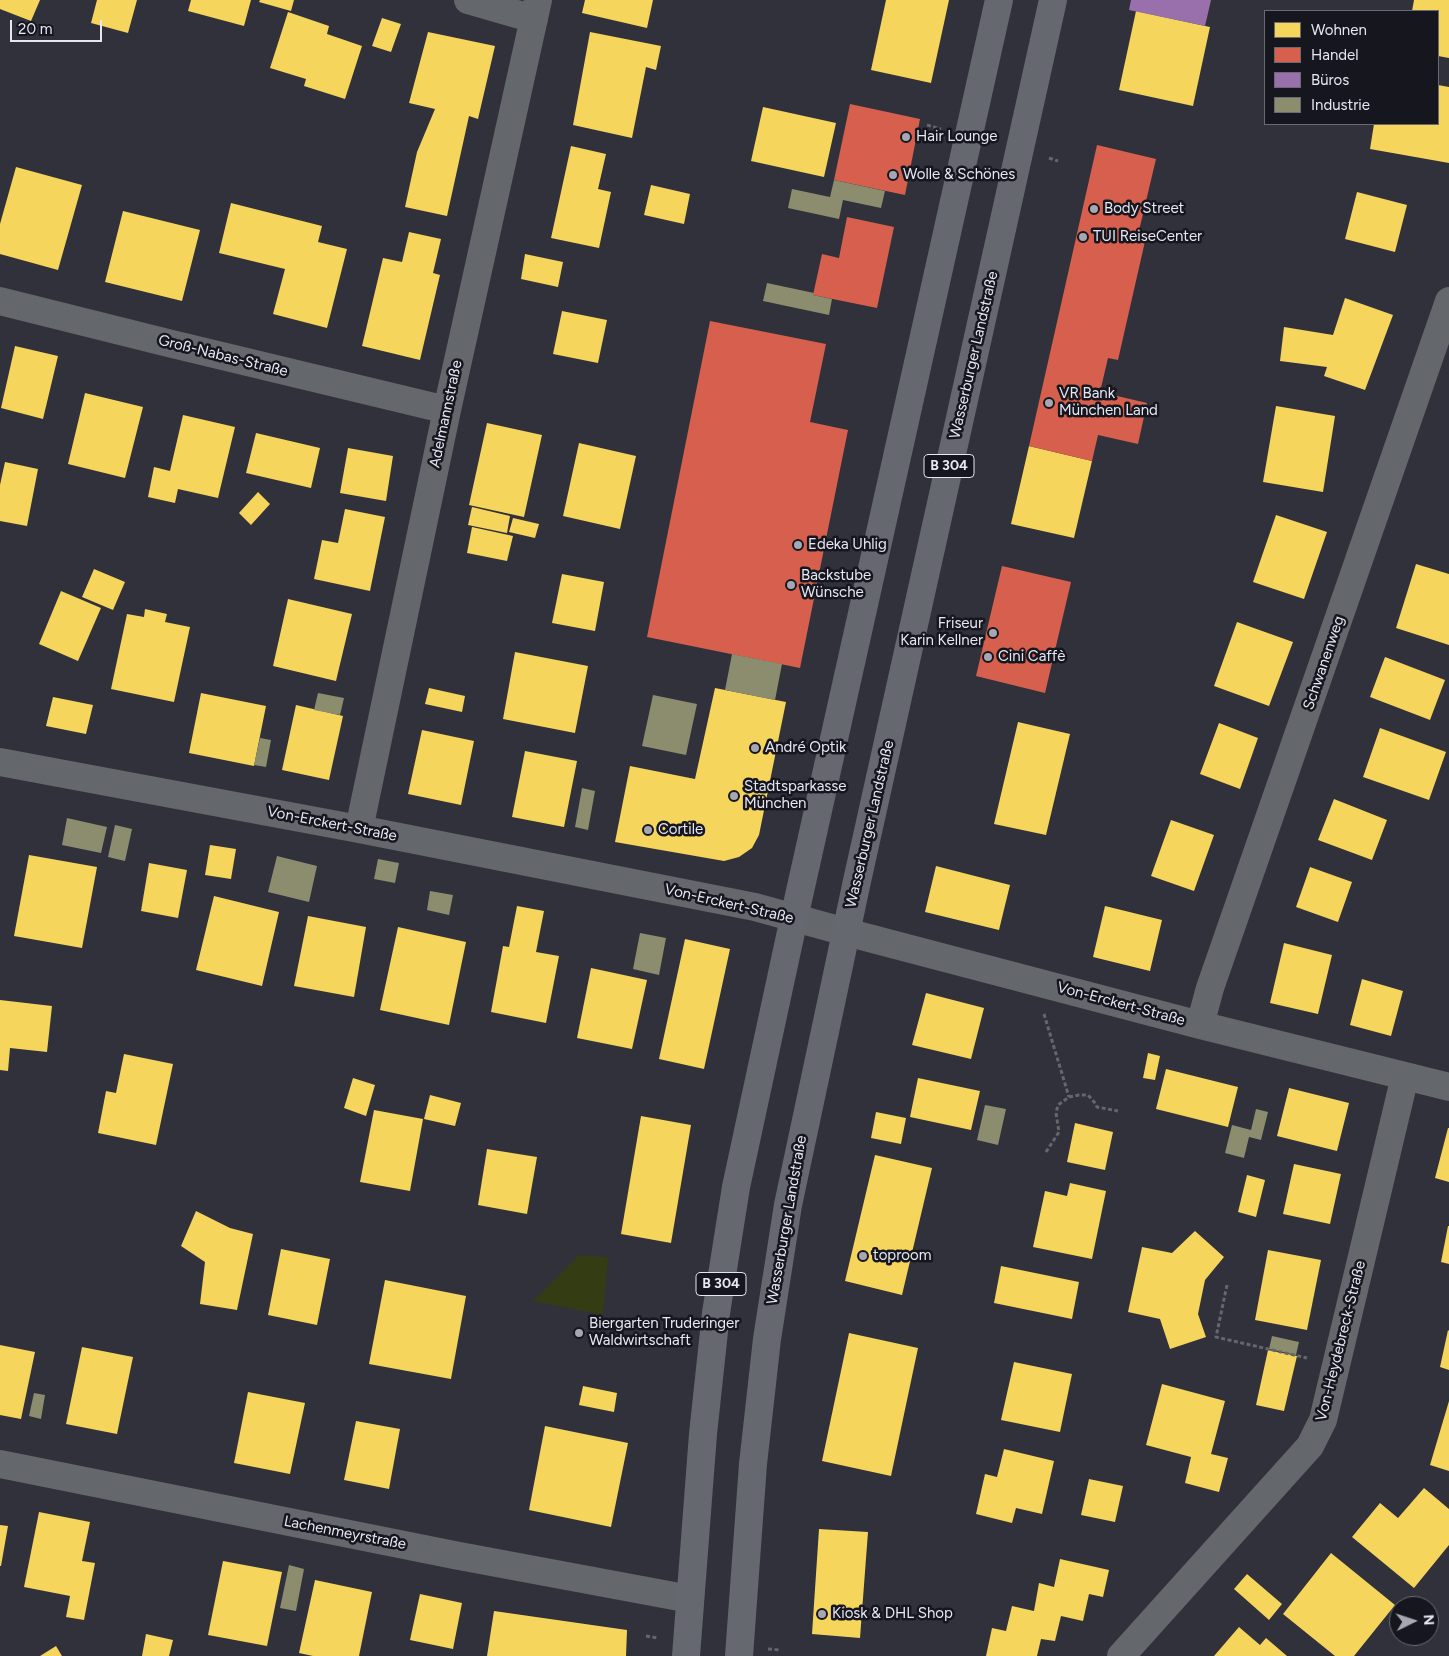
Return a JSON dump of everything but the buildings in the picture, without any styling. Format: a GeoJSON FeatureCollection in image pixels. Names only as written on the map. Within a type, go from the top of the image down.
{"type":"FeatureCollection","features":[{"type":"Feature","properties":{"kind":"main road","name":"B 304"},"geometry":{"type":"LineString","coordinates":[[686,1656],[716,1313],[736,1187],[998,0]]}},
{"type":"Feature","properties":{"kind":"main road","name":"Wasserburger Landstraße"},"geometry":{"type":"LineString","coordinates":[[739,1656],[753,1464],[776,1272],[803,1130],[846,932],[1053,0]]}},
{"type":"Feature","properties":{"kind":"street"},"geometry":{"type":"LineString","coordinates":[[468,0],[536,9]]}},
{"type":"Feature","properties":{"kind":"street","name":"Adelmannstraße"},"geometry":{"type":"LineString","coordinates":[[359,829],[446,410],[536,9]]}},
{"type":"Feature","properties":{"kind":"street","name":"Groß-Nabas-Straße"},"geometry":{"type":"LineString","coordinates":[[0,301],[446,410]]}},
{"type":"Feature","properties":{"kind":"street","name":"Schwanenweg"},"geometry":{"type":"LineString","coordinates":[[1200,1025],[1210,988],[1449,301]]}},
{"type":"Feature","properties":{"kind":"street","name":"Von-Erckert-Straße"},"geometry":{"type":"LineString","coordinates":[[0,762],[359,829],[738,903],[1200,1025],[1449,1087]]}},
{"type":"Feature","properties":{"kind":"street","name":"Von-Heydebreck-Straße"},"geometry":{"type":"LineString","coordinates":[[1121,1656],[1310,1446],[1324,1420],[1405,1076]]}},
{"type":"Feature","properties":{"kind":"street","name":"Lachenmeyrstraße"},"geometry":{"type":"LineString","coordinates":[[0,1464],[454,1555],[690,1598]]}},
{"type":"Feature","properties":{"kind":"path"},"geometry":{"type":"LineString","coordinates":[[1042,1008],[1069,1097]]}},
{"type":"Feature","properties":{"kind":"path"},"geometry":{"type":"LineString","coordinates":[[1046,1152],[1056,1139],[1058,1132],[1056,1113],[1058,1105],[1069,1097],[1088,1095],[1096,1103],[1097,1108],[1118,1111]]}},
{"type":"Feature","properties":{"kind":"path"},"geometry":{"type":"LineString","coordinates":[[1227,1285],[1216,1337],[1336,1365]]}},
{"type":"Feature","properties":{"kind":"green space"},"geometry":{"type":"Polygon","coordinates":[[[579,1255],[608,1257],[603,1315],[533,1301],[579,1255]]]}},
{"type":"Feature","properties":{"kind":"place","name":"Hair Lounge"},"geometry":{"type":"Point","coordinates":[906,137]}},
{"type":"Feature","properties":{"kind":"place","name":"Wolle & Schönes"},"geometry":{"type":"Point","coordinates":[893,175]}},
{"type":"Feature","properties":{"kind":"place","name":"Body Street"},"geometry":{"type":"Point","coordinates":[1094,209]}},
{"type":"Feature","properties":{"kind":"place","name":"TUI ReiseCenter"},"geometry":{"type":"Point","coordinates":[1083,237]}},
{"type":"Feature","properties":{"kind":"place","name":"VR Bank München Land"},"geometry":{"type":"Point","coordinates":[1049,403]}},
{"type":"Feature","properties":{"kind":"place","name":"Edeka Uhlig"},"geometry":{"type":"Point","coordinates":[798,545]}},
{"type":"Feature","properties":{"kind":"place","name":"Backstube Wünsche"},"geometry":{"type":"Point","coordinates":[791,585]}},
{"type":"Feature","properties":{"kind":"place","name":"Friseur Karin Kellner"},"geometry":{"type":"Point","coordinates":[993,633]}},
{"type":"Feature","properties":{"kind":"place","name":"Cini Caffè"},"geometry":{"type":"Point","coordinates":[988,657]}},
{"type":"Feature","properties":{"kind":"place","name":"André Optik"},"geometry":{"type":"Point","coordinates":[755,748]}},
{"type":"Feature","properties":{"kind":"place","name":"Stadtsparkasse München"},"geometry":{"type":"Point","coordinates":[734,796]}},
{"type":"Feature","properties":{"kind":"place","name":"Cortile"},"geometry":{"type":"Point","coordinates":[648,830]}},
{"type":"Feature","properties":{"kind":"place","name":"toproom"},"geometry":{"type":"Point","coordinates":[863,1256]}},
{"type":"Feature","properties":{"kind":"place","name":"Biergarten Truderinger Waldwirtschaft"},"geometry":{"type":"Point","coordinates":[579,1333]}},
{"type":"Feature","properties":{"kind":"place","name":"Kiosk & DHL Shop"},"geometry":{"type":"Point","coordinates":[822,1614]}}]}
